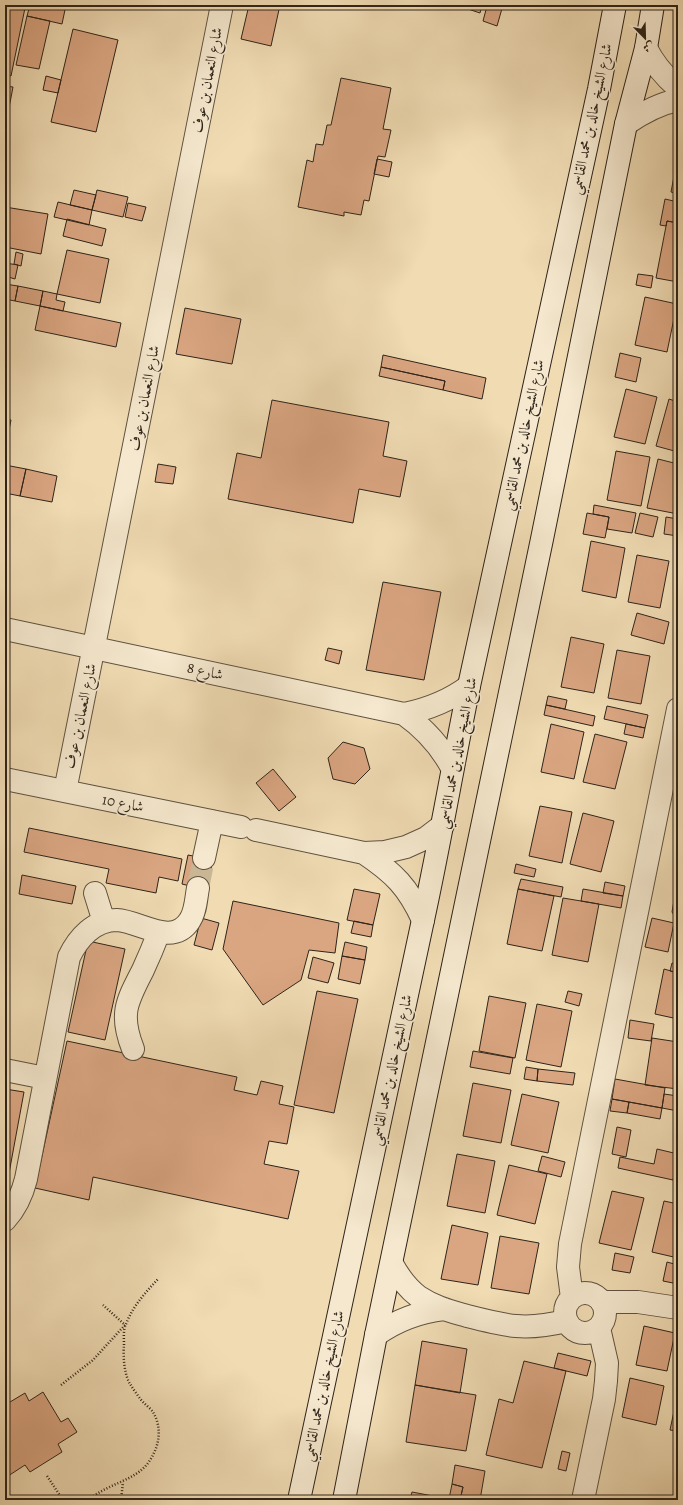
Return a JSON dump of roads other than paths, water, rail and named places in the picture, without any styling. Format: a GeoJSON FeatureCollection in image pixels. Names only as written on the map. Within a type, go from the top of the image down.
{"type":"FeatureCollection","features":[{"type":"Feature","properties":{"kind":"street","name":"شارع النعمان بن عوف"},"geometry":{"type":"LineString","coordinates":[[65,791],[222,5]]}},
{"type":"Feature","properties":{"kind":"street","name":"شارع الشيخ خالد بن محمد القاسمي"},"geometry":{"type":"LineString","coordinates":[[300,1497],[424,920],[443,825],[452,768],[469,686],[599,89],[615,5]]}},
{"type":"Feature","properties":{"kind":"street"},"geometry":{"type":"LineString","coordinates":[[344,1500],[376,1335],[392,1264],[626,124],[646,48],[654,5]]}},
{"type":"Feature","properties":{"kind":"street"},"geometry":{"type":"LineString","coordinates":[[646,48],[654,63],[678,88]]}},
{"type":"Feature","properties":{"kind":"street"},"geometry":{"type":"LineString","coordinates":[[626,124],[658,105],[678,100]]}},
{"type":"Feature","properties":{"kind":"street","name":"شارع 8"},"geometry":{"type":"LineString","coordinates":[[5,629],[404,714],[432,737],[452,768]]}},
{"type":"Feature","properties":{"kind":"street","name":"شارع 8"},"geometry":{"type":"LineString","coordinates":[[404,714],[445,702],[469,686]]}},
{"type":"Feature","properties":{"kind":"street"},"geometry":{"type":"LineString","coordinates":[[572,1298],[568,1267],[570,1244],[678,709]]}},
{"type":"Feature","properties":{"kind":"street","name":"شارع 10"},"geometry":{"type":"LineString","coordinates":[[6,784],[65,791],[249,828],[364,854],[385,852],[406,847],[426,838],[443,825]]}},
{"type":"Feature","properties":{"kind":"street"},"geometry":{"type":"LineString","coordinates":[[204,858],[212,821]]}},
{"type":"Feature","properties":{"kind":"street","name":"شارع 10"},"geometry":{"type":"LineString","coordinates":[[364,854],[383,866],[400,881],[414,899],[424,920]]}},
{"type":"Feature","properties":{"kind":"street"},"geometry":{"type":"LineString","coordinates":[[5,1220],[23,1192],[68,957],[74,945],[82,935],[92,928],[104,922],[116,920],[129,922],[167,934],[176,932],[184,927],[190,920],[194,911],[198,888]]}},
{"type":"Feature","properties":{"kind":"street"},"geometry":{"type":"LineString","coordinates":[[95,893],[104,922]]}},
{"type":"Feature","properties":{"kind":"street"},"geometry":{"type":"LineString","coordinates":[[132,1049],[127,1036],[125,1021],[126,1006],[131,992],[150,956],[159,932]]}},
{"type":"Feature","properties":{"kind":"street"},"geometry":{"type":"LineString","coordinates":[[5,1070],[45,1078]]}},
{"type":"Feature","properties":{"kind":"street"},"geometry":{"type":"LineString","coordinates":[[392,1264],[403,1282],[418,1296],[431,1304],[444,1309],[504,1325],[519,1327],[535,1327],[566,1321]]}},
{"type":"Feature","properties":{"kind":"street"},"geometry":{"type":"LineString","coordinates":[[582,1293],[587,1293],[597,1297],[602,1302],[605,1308],[606,1316],[604,1322],[593,1332],[585,1334],[578,1333],[572,1329],[566,1321],[565,1311],[568,1302],[572,1298],[582,1293]]}},
{"type":"Feature","properties":{"kind":"street"},"geometry":{"type":"LineString","coordinates":[[602,1302],[638,1302],[678,1308]]}},
{"type":"Feature","properties":{"kind":"street"},"geometry":{"type":"LineString","coordinates":[[376,1335],[388,1327],[415,1314],[444,1309]]}},
{"type":"Feature","properties":{"kind":"street"},"geometry":{"type":"LineString","coordinates":[[582,1500],[604,1399],[606,1381],[607,1363],[599,1328]]}},
{"type":"Feature","properties":{"kind":"tunnel"},"geometry":{"type":"LineString","coordinates":[[198,888],[204,858]]}}]}
